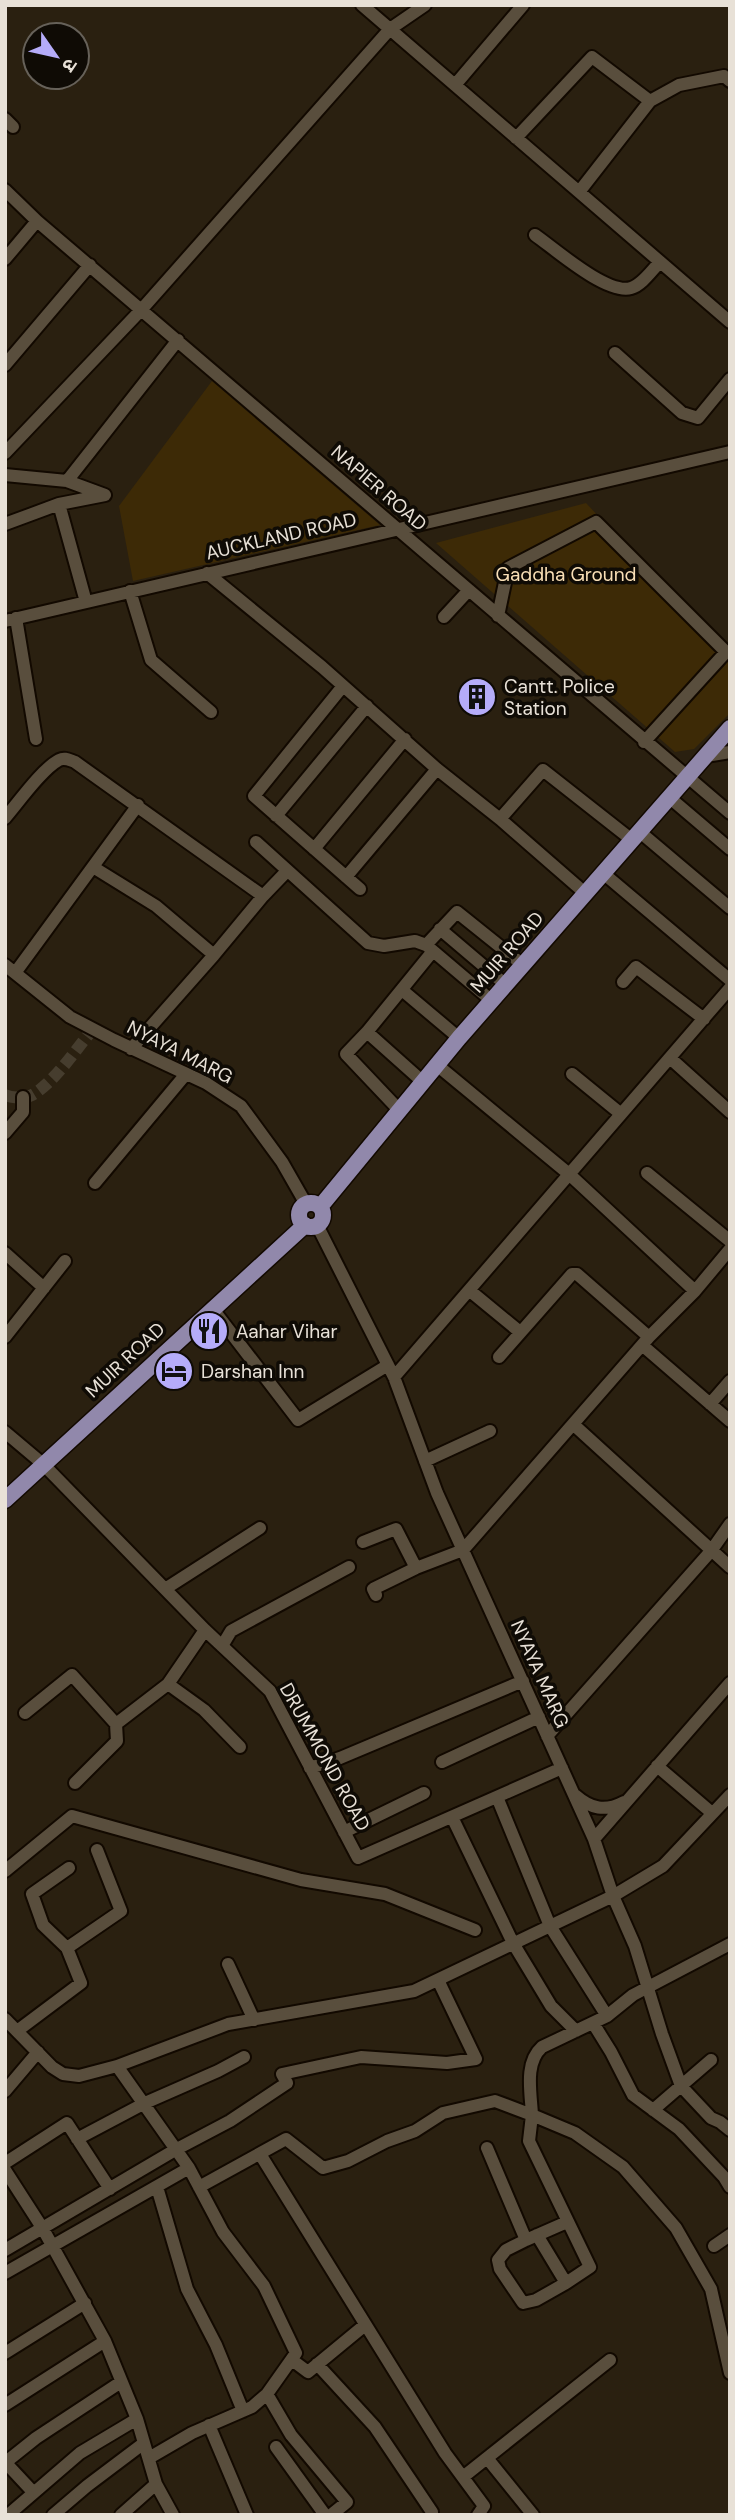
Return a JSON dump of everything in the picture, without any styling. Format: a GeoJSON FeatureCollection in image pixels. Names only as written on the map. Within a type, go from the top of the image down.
{"type":"FeatureCollection","features":[{"type":"Feature","properties":{"kind":"main road","name":"MUIR ROAD"},"geometry":{"type":"LineString","coordinates":[[313,1205],[400,1111],[459,1038],[730,728]]}},
{"type":"Feature","properties":{"kind":"main road"},"geometry":{"type":"LineString","coordinates":[[311,1225],[323,1214],[313,1205]]}},
{"type":"Feature","properties":{"kind":"main road","name":"MUIR ROAD"},"geometry":{"type":"LineString","coordinates":[[5,1500],[212,1308],[311,1225]]}},
{"type":"Feature","properties":{"kind":"street"},"geometry":{"type":"LineString","coordinates":[[362,5],[660,262],[727,314]]}},
{"type":"Feature","properties":{"kind":"street"},"geometry":{"type":"LineString","coordinates":[[5,453],[142,309],[390,29],[425,5]]}},
{"type":"Feature","properties":{"kind":"street"},"geometry":{"type":"LineString","coordinates":[[455,86],[523,5]]}},
{"type":"Feature","properties":{"kind":"street"},"geometry":{"type":"LineString","coordinates":[[516,138],[592,57],[650,101]]}},
{"type":"Feature","properties":{"kind":"street"},"geometry":{"type":"LineString","coordinates":[[579,192],[650,101],[679,85],[724,76],[730,80]]}},
{"type":"Feature","properties":{"kind":"street","name":"NAPIER ROAD"},"geometry":{"type":"LineString","coordinates":[[5,190],[37,221],[730,813]]}},
{"type":"Feature","properties":{"kind":"street"},"geometry":{"type":"LineString","coordinates":[[5,259],[37,221]]}},
{"type":"Feature","properties":{"kind":"street"},"geometry":{"type":"LineString","coordinates":[[535,235],[602,282],[618,289],[633,288],[660,262]]}},
{"type":"Feature","properties":{"kind":"street"},"geometry":{"type":"LineString","coordinates":[[5,365],[90,265]]}},
{"type":"Feature","properties":{"kind":"street"},"geometry":{"type":"LineString","coordinates":[[67,481],[178,340]]}},
{"type":"Feature","properties":{"kind":"street"},"geometry":{"type":"LineString","coordinates":[[615,353],[682,413],[698,418],[730,379]]}},
{"type":"Feature","properties":{"kind":"street","name":"AUCKLAND ROAD"},"geometry":{"type":"LineString","coordinates":[[11,620],[730,452]]}},
{"type":"Feature","properties":{"kind":"street"},"geometry":{"type":"LineString","coordinates":[[5,475],[67,481],[105,495],[58,504],[5,524]]}},
{"type":"Feature","properties":{"kind":"street"},"geometry":{"type":"LineString","coordinates":[[58,504],[86,603]]}},
{"type":"Feature","properties":{"kind":"street"},"geometry":{"type":"LineString","coordinates":[[498,616],[508,568],[596,522],[726,652],[644,742]]}},
{"type":"Feature","properties":{"kind":"street"},"geometry":{"type":"LineString","coordinates":[[207,573],[367,706],[438,769],[500,818],[585,893]]}},
{"type":"Feature","properties":{"kind":"street"},"geometry":{"type":"LineString","coordinates":[[444,617],[469,590]]}},
{"type":"Feature","properties":{"kind":"street"},"geometry":{"type":"LineString","coordinates":[[130,592],[151,660],[211,712]]}},
{"type":"Feature","properties":{"kind":"street"},"geometry":{"type":"LineString","coordinates":[[11,620],[36,739]]}},
{"type":"Feature","properties":{"kind":"street"},"geometry":{"type":"LineString","coordinates":[[343,686],[254,796],[360,889]]}},
{"type":"Feature","properties":{"kind":"street"},"geometry":{"type":"LineString","coordinates":[[276,816],[367,706]]}},
{"type":"Feature","properties":{"kind":"street"},"geometry":{"type":"LineString","coordinates":[[314,849],[405,739]]}},
{"type":"Feature","properties":{"kind":"street"},"geometry":{"type":"LineString","coordinates":[[706,757],[730,752]]}},
{"type":"Feature","properties":{"kind":"street"},"geometry":{"type":"LineString","coordinates":[[5,818],[47,770],[65,758],[138,805],[263,896]]}},
{"type":"Feature","properties":{"kind":"street"},"geometry":{"type":"LineString","coordinates":[[346,877],[438,769]]}},
{"type":"Feature","properties":{"kind":"street"},"geometry":{"type":"LineString","coordinates":[[500,818],[542,770],[636,836],[730,908]]}},
{"type":"Feature","properties":{"kind":"street"},"geometry":{"type":"LineString","coordinates":[[670,798],[730,849]]}},
{"type":"Feature","properties":{"kind":"street"},"geometry":{"type":"LineString","coordinates":[[10,969],[93,867],[138,805]]}},
{"type":"Feature","properties":{"kind":"street"},"geometry":{"type":"LineString","coordinates":[[256,842],[368,943],[384,946],[415,941],[429,948],[492,1001]]}},
{"type":"Feature","properties":{"kind":"street"},"geometry":{"type":"LineString","coordinates":[[93,867],[156,906],[214,955]]}},
{"type":"Feature","properties":{"kind":"street"},"geometry":{"type":"LineString","coordinates":[[131,1049],[287,871]]}},
{"type":"Feature","properties":{"kind":"street"},"geometry":{"type":"LineString","coordinates":[[603,873],[730,980]]}},
{"type":"Feature","properties":{"kind":"street"},"geometry":{"type":"LineString","coordinates":[[400,1111],[345,1054],[368,1032],[402,990],[440,929],[457,912],[523,965]]}},
{"type":"Feature","properties":{"kind":"street"},"geometry":{"type":"LineString","coordinates":[[440,929],[506,985]]}},
{"type":"Feature","properties":{"kind":"street"},"geometry":{"type":"LineString","coordinates":[[623,982],[636,967],[704,1019]]}},
{"type":"Feature","properties":{"kind":"street","name":"NYAYA MARG"},"geometry":{"type":"LineString","coordinates":[[10,969],[70,1017],[131,1049],[206,1083],[241,1107],[313,1205]]}},
{"type":"Feature","properties":{"kind":"street"},"geometry":{"type":"LineString","coordinates":[[212,1308],[298,1420],[391,1371],[469,1290],[730,988]]}},
{"type":"Feature","properties":{"kind":"street"},"geometry":{"type":"LineString","coordinates":[[402,990],[459,1038]]}},
{"type":"Feature","properties":{"kind":"street"},"geometry":{"type":"LineString","coordinates":[[368,1032],[423,1082]]}},
{"type":"Feature","properties":{"kind":"street"},"geometry":{"type":"LineString","coordinates":[[670,1058],[730,1112]]}},
{"type":"Feature","properties":{"kind":"street"},"geometry":{"type":"LineString","coordinates":[[436,1065],[569,1174],[695,1291]]}},
{"type":"Feature","properties":{"kind":"street"},"geometry":{"type":"LineString","coordinates":[[95,1183],[186,1073]]}},
{"type":"Feature","properties":{"kind":"street"},"geometry":{"type":"LineString","coordinates":[[572,1074],[621,1114]]}},
{"type":"Feature","properties":{"kind":"street"},"geometry":{"type":"LineString","coordinates":[[5,1133],[23,1112],[23,1097]]}},
{"type":"Feature","properties":{"kind":"street"},"geometry":{"type":"LineString","coordinates":[[647,1173],[730,1241]]}},
{"type":"Feature","properties":{"kind":"street","name":"NYAYA MARG"},"geometry":{"type":"LineString","coordinates":[[311,1225],[391,1371],[463,1550],[594,1839],[613,1895],[635,1946],[681,2086],[711,2118],[730,2130]]}},
{"type":"Feature","properties":{"kind":"street"},"geometry":{"type":"LineString","coordinates":[[376,1595],[373,1589],[416,1568],[463,1550],[645,1341],[695,1291],[730,1249]]}},
{"type":"Feature","properties":{"kind":"street"},"geometry":{"type":"LineString","coordinates":[[5,1253],[44,1288]]}},
{"type":"Feature","properties":{"kind":"street"},"geometry":{"type":"LineString","coordinates":[[5,1337],[65,1261]]}},
{"type":"Feature","properties":{"kind":"street"},"geometry":{"type":"LineString","coordinates":[[499,1357],[572,1274],[577,1273],[730,1421]]}},
{"type":"Feature","properties":{"kind":"street"},"geometry":{"type":"LineString","coordinates":[[469,1290],[520,1332]]}},
{"type":"Feature","properties":{"kind":"street"},"geometry":{"type":"LineString","coordinates":[[710,1404],[730,1381]]}},
{"type":"Feature","properties":{"kind":"street"},"geometry":{"type":"LineString","coordinates":[[574,1425],[730,1567]]}},
{"type":"Feature","properties":{"kind":"street"},"geometry":{"type":"LineString","coordinates":[[425,1461],[490,1431]]}},
{"type":"Feature","properties":{"kind":"street","name":"DRUMMOND ROAD"},"geometry":{"type":"LineString","coordinates":[[5,1432],[43,1464],[205,1630],[270,1691],[358,1858],[562,1768]]}},
{"type":"Feature","properties":{"kind":"street"},"geometry":{"type":"LineString","coordinates":[[547,1736],[710,1551],[730,1524]]}},
{"type":"Feature","properties":{"kind":"street"},"geometry":{"type":"LineString","coordinates":[[165,1589],[260,1528]]}},
{"type":"Feature","properties":{"kind":"street"},"geometry":{"type":"LineString","coordinates":[[363,1542],[396,1529],[416,1568]]}},
{"type":"Feature","properties":{"kind":"street"},"geometry":{"type":"LineString","coordinates":[[222,1646],[232,1632],[349,1567]]}},
{"type":"Feature","properties":{"kind":"street"},"geometry":{"type":"LineString","coordinates":[[116,1724],[168,1684],[205,1630]]}},
{"type":"Feature","properties":{"kind":"street"},"geometry":{"type":"LineString","coordinates":[[24,1713],[72,1675],[116,1724],[117,1741],[75,1783]]}},
{"type":"Feature","properties":{"kind":"street"},"geometry":{"type":"LineString","coordinates":[[310,1768],[523,1681]]}},
{"type":"Feature","properties":{"kind":"street"},"geometry":{"type":"LineString","coordinates":[[594,1839],[730,1683]]}},
{"type":"Feature","properties":{"kind":"street"},"geometry":{"type":"LineString","coordinates":[[168,1684],[204,1710],[240,1747]]}},
{"type":"Feature","properties":{"kind":"street"},"geometry":{"type":"LineString","coordinates":[[442,1762],[539,1717]]}},
{"type":"Feature","properties":{"kind":"street"},"geometry":{"type":"LineString","coordinates":[[657,1766],[712,1813]]}},
{"type":"Feature","properties":{"kind":"street"},"geometry":{"type":"LineString","coordinates":[[344,1832],[424,1793]]}},
{"type":"Feature","properties":{"kind":"street"},"geometry":{"type":"LineString","coordinates":[[574,1794],[583,1802],[600,1809],[609,1809],[628,1801]]}},
{"type":"Feature","properties":{"kind":"street"},"geometry":{"type":"LineString","coordinates":[[5,2019],[52,2067],[63,2074],[79,2076],[117,2066],[228,2024],[414,1991],[613,1895],[663,1866],[730,1795]]}},
{"type":"Feature","properties":{"kind":"street"},"geometry":{"type":"LineString","coordinates":[[497,1797],[550,1926],[607,2016]]}},
{"type":"Feature","properties":{"kind":"street"},"geometry":{"type":"LineString","coordinates":[[5,1871],[72,1816],[301,1880],[385,1894],[475,1930]]}},
{"type":"Feature","properties":{"kind":"street"},"geometry":{"type":"LineString","coordinates":[[452,1816],[513,1943],[551,2006],[576,2031]]}},
{"type":"Feature","properties":{"kind":"street"},"geometry":{"type":"LineString","coordinates":[[67,1948],[121,1911],[97,1850]]}},
{"type":"Feature","properties":{"kind":"street"},"geometry":{"type":"LineString","coordinates":[[17,2031],[81,1983],[67,1948],[43,1925],[32,1894],[69,1867]]}},
{"type":"Feature","properties":{"kind":"street"},"geometry":{"type":"LineString","coordinates":[[567,2222],[506,2250],[498,2260],[500,2269],[523,2303],[536,2300],[590,2267],[529,2141],[532,2115],[530,2063],[535,2053],[542,2047],[607,2016],[633,1995],[730,1944]]}},
{"type":"Feature","properties":{"kind":"street"},"geometry":{"type":"LineString","coordinates":[[228,1964],[254,2020]]}},
{"type":"Feature","properties":{"kind":"street"},"geometry":{"type":"LineString","coordinates":[[5,2250],[175,2150],[230,2121],[287,2083],[282,2074],[361,2057],[447,2063],[476,2059],[438,1979]]}},
{"type":"Feature","properties":{"kind":"street"},"geometry":{"type":"LineString","coordinates":[[593,2023],[633,2095],[679,2129],[730,2187]]}},
{"type":"Feature","properties":{"kind":"street"},"geometry":{"type":"LineString","coordinates":[[5,2091],[38,2052]]}},
{"type":"Feature","properties":{"kind":"street"},"geometry":{"type":"LineString","coordinates":[[77,2138],[244,2057]]}},
{"type":"Feature","properties":{"kind":"street"},"geometry":{"type":"LineString","coordinates":[[653,2110],[711,2060]]}},
{"type":"Feature","properties":{"kind":"street"},"geometry":{"type":"LineString","coordinates":[[117,2066],[189,2168],[223,2232],[264,2286],[296,2353],[267,2394],[252,2407],[209,2425],[149,2458]]}},
{"type":"Feature","properties":{"kind":"street"},"geometry":{"type":"LineString","coordinates":[[199,2187],[286,2139],[323,2168],[348,2161],[387,2141],[415,2131],[443,2113],[495,2101],[575,2133],[623,2167],[676,2228],[711,2289],[730,2373]]}},
{"type":"Feature","properties":{"kind":"street"},"geometry":{"type":"LineString","coordinates":[[5,2164],[67,2123],[110,2189]]}},
{"type":"Feature","properties":{"kind":"street"},"geometry":{"type":"LineString","coordinates":[[487,2148],[532,2237],[566,2283]]}},
{"type":"Feature","properties":{"kind":"street"},"geometry":{"type":"LineString","coordinates":[[260,2154],[445,2453],[484,2506],[478,2515]]}},
{"type":"Feature","properties":{"kind":"street"},"geometry":{"type":"LineString","coordinates":[[5,2273],[189,2168]]}},
{"type":"Feature","properties":{"kind":"street"},"geometry":{"type":"LineString","coordinates":[[5,2170],[43,2229],[105,2341],[137,2419],[156,2484],[173,2515]]}},
{"type":"Feature","properties":{"kind":"street"},"geometry":{"type":"LineString","coordinates":[[157,2187],[187,2289],[216,2345],[243,2411]]}},
{"type":"Feature","properties":{"kind":"street"},"geometry":{"type":"LineString","coordinates":[[715,2246],[730,2235]]}},
{"type":"Feature","properties":{"kind":"street"},"geometry":{"type":"LineString","coordinates":[[5,2353],[85,2303]]}},
{"type":"Feature","properties":{"kind":"street"},"geometry":{"type":"LineString","coordinates":[[292,2360],[308,2372],[365,2325]]}},
{"type":"Feature","properties":{"kind":"street"},"geometry":{"type":"LineString","coordinates":[[5,2405],[105,2341]]}},
{"type":"Feature","properties":{"kind":"street"},"geometry":{"type":"LineString","coordinates":[[463,2477],[610,2360]]}},
{"type":"Feature","properties":{"kind":"street"},"geometry":{"type":"LineString","coordinates":[[317,2364],[375,2427],[432,2512]]}},
{"type":"Feature","properties":{"kind":"street"},"geometry":{"type":"LineString","coordinates":[[33,2492],[6,2462],[36,2438],[121,2382]]}},
{"type":"Feature","properties":{"kind":"street"},"geometry":{"type":"LineString","coordinates":[[267,2394],[291,2435],[356,2515]]}},
{"type":"Feature","properties":{"kind":"street"},"geometry":{"type":"LineString","coordinates":[[8,2515],[80,2454],[137,2419]]}},
{"type":"Feature","properties":{"kind":"street"},"geometry":{"type":"LineString","coordinates":[[209,2425],[247,2515]]}},
{"type":"Feature","properties":{"kind":"street"},"geometry":{"type":"LineString","coordinates":[[53,2515],[144,2443]]}},
{"type":"Feature","properties":{"kind":"street"},"geometry":{"type":"LineString","coordinates":[[276,2447],[325,2515]]}},
{"type":"Feature","properties":{"kind":"street"},"geometry":{"type":"LineString","coordinates":[[487,2458],[533,2515]]}},
{"type":"Feature","properties":{"kind":"street"},"geometry":{"type":"LineString","coordinates":[[121,2515],[156,2484]]}},
{"type":"Feature","properties":{"kind":"street"},"geometry":{"type":"LineString","coordinates":[[331,2515],[347,2502]]}},
{"type":"Feature","properties":{"kind":"green space"},"geometry":{"type":"Polygon","coordinates":[[[212,381],[380,525],[133,581],[119,506],[212,381]]]}},
{"type":"Feature","properties":{"kind":"green space","name":"Gaddha Ground"},"geometry":{"type":"Polygon","coordinates":[[[586,503],[730,656],[730,713],[694,749],[675,752],[436,543],[586,503]]]}},
{"type":"Feature","properties":{"kind":"tunnel"},"geometry":{"type":"LineString","coordinates":[[5,1095],[32,1095],[57,1074],[93,1029]]}},
{"type":"Feature","properties":{"kind":"place","name":"Cantt. Police Station"},"geometry":{"type":"Point","coordinates":[477,697]}},
{"type":"Feature","properties":{"kind":"place","name":"Aahar Vihar"},"geometry":{"type":"Point","coordinates":[209,1331]}},
{"type":"Feature","properties":{"kind":"place","name":"Darshan Inn"},"geometry":{"type":"Point","coordinates":[174,1371]}}]}
